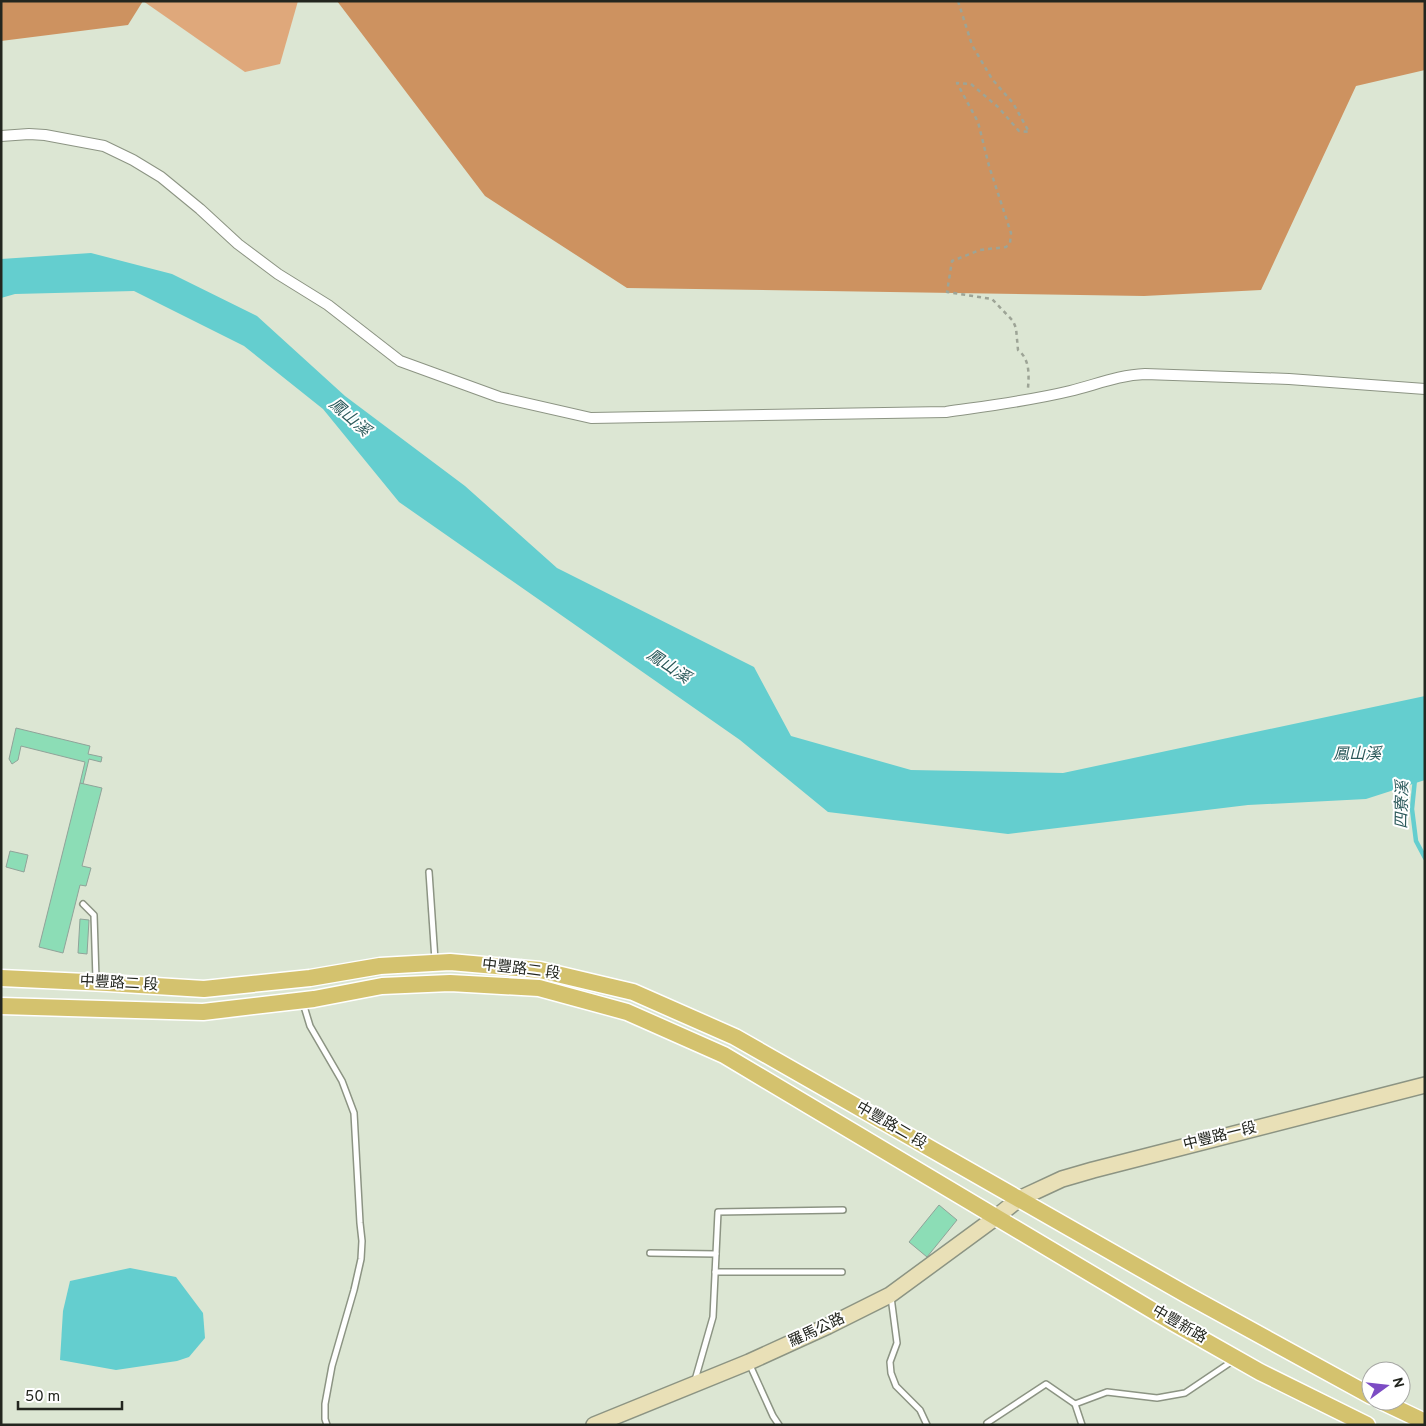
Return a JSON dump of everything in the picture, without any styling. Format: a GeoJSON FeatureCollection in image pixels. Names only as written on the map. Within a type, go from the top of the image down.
{"type":"FeatureCollection","features":[{"type":"Feature","properties":{"kind":"main road","name":"中豐路二 段"},"geometry":{"type":"LineString","coordinates":[[1,978],[204,989],[291,980],[380,966],[450,962],[540,970],[633,992],[735,1037],[1019,1199]]}},
{"type":"Feature","properties":{"kind":"main road"},"geometry":{"type":"LineString","coordinates":[[520,988],[523,968]]}},
{"type":"Feature","properties":{"kind":"main road"},"geometry":{"type":"LineString","coordinates":[[291,980],[298,1001]]}},
{"type":"Feature","properties":{"kind":"main road","name":"中豐路二 段"},"geometry":{"type":"LineString","coordinates":[[2,1008],[203,1012],[298,1001],[382,986],[450,983],[540,988],[627,1012],[724,1055],[995,1218]]}},
{"type":"Feature","properties":{"kind":"main road","name":"中豐路一段"},"geometry":{"type":"LineString","coordinates":[[1019,1199],[1062,1180],[1093,1170],[1425,1085]]}},
{"type":"Feature","properties":{"kind":"main road","name":"羅馬公路"},"geometry":{"type":"LineString","coordinates":[[594,1425],[749,1362],[890,1295],[1019,1199]]}},
{"type":"Feature","properties":{"kind":"main road","name":"中豐新路"},"geometry":{"type":"LineString","coordinates":[[1019,1199],[1178,1290],[1361,1391]]}},
{"type":"Feature","properties":{"kind":"main road","name":"中豐新路"},"geometry":{"type":"LineString","coordinates":[[995,1218],[1236,1358],[1367,1425]]}},
{"type":"Feature","properties":{"kind":"main road"},"geometry":{"type":"LineString","coordinates":[[1402,1411],[1425,1422]]}},
{"type":"Feature","properties":{"kind":"street"},"geometry":{"type":"LineString","coordinates":[[1,136],[29,134],[104,146],[133,160],[161,178],[200,209],[238,244],[278,274],[328,305],[400,361],[499,397],[591,418],[946,412],[1070,391],[1131,374],[1289,379],[1425,389]]}},
{"type":"Feature","properties":{"kind":"lane"},"geometry":{"type":"LineString","coordinates":[[429,872],[435,963]]}},
{"type":"Feature","properties":{"kind":"lane"},"geometry":{"type":"LineString","coordinates":[[83,904],[94,915],[96,982]]}},
{"type":"Feature","properties":{"kind":"lane"},"geometry":{"type":"LineString","coordinates":[[298,1001],[310,1026],[342,1081],[354,1112],[362,1242],[361,1259],[332,1366],[325,1404],[327,1425]]}},
{"type":"Feature","properties":{"kind":"lane"},"geometry":{"type":"LineString","coordinates":[[694,1383],[713,1317],[718,1212],[843,1210]]}},
{"type":"Feature","properties":{"kind":"lane"},"geometry":{"type":"LineString","coordinates":[[650,1253],[716,1254]]}},
{"type":"Feature","properties":{"kind":"lane"},"geometry":{"type":"LineString","coordinates":[[715,1272],[842,1272]]}},
{"type":"Feature","properties":{"kind":"lane"},"geometry":{"type":"LineString","coordinates":[[890,1295],[897,1343],[890,1362],[891,1373],[896,1386],[920,1410],[927,1425]]}},
{"type":"Feature","properties":{"kind":"lane"},"geometry":{"type":"LineString","coordinates":[[1075,1404],[1107,1392],[1157,1398],[1185,1393],[1236,1358]]}},
{"type":"Feature","properties":{"kind":"lane"},"geometry":{"type":"LineString","coordinates":[[749,1362],[773,1416],[779,1425]]}},
{"type":"Feature","properties":{"kind":"lane"},"geometry":{"type":"LineString","coordinates":[[987,1423],[1046,1384],[1075,1404],[1082,1425]]}},
{"type":"Feature","properties":{"kind":"path"},"geometry":{"type":"LineString","coordinates":[[958,1],[972,45],[992,79],[1013,103],[1029,132],[1019,131],[998,107],[971,84],[957,83],[978,122],[989,166],[1011,233],[1010,243],[1006,247],[980,250],[952,261],[946,292],[992,299],[1013,321],[1016,328],[1018,350],[1022,353],[1029,369],[1026,399]]}},
{"type":"Feature","properties":{"kind":"shaded area"},"geometry":{"type":"Polygon","coordinates":[[[1,1],[143,1],[128,25],[1,41],[1,1]]]}},
{"type":"Feature","properties":{"kind":"shaded area"},"geometry":{"type":"Polygon","coordinates":[[[143,1],[298,1],[280,64],[245,72],[143,1]]]}},
{"type":"Feature","properties":{"kind":"shaded area"},"geometry":{"type":"Polygon","coordinates":[[[337,1],[1425,1],[1425,70],[1356,86],[1261,290],[1144,296],[627,288],[485,196],[337,1]]]}},
{"type":"Feature","properties":{"kind":"water","name":"鳳山溪"},"geometry":{"type":"Polygon","coordinates":[[[91,253],[172,274],[257,316],[345,396],[465,486],[557,568],[754,667],[791,736],[911,770],[1063,773],[1425,696],[1425,780],[1366,799],[1248,805],[1008,834],[828,812],[740,740],[399,502],[323,409],[244,346],[134,291],[15,294],[1,298],[1,259],[91,253]]]}},
{"type":"Feature","properties":{"kind":"water"},"geometry":{"type":"Polygon","coordinates":[[[130,1268],[176,1277],[203,1313],[205,1338],[189,1357],[177,1361],[116,1370],[60,1360],[63,1311],[70,1281],[130,1268]]]}},
{"type":"Feature","properties":{"kind":"building"},"geometry":{"type":"Polygon","coordinates":[[[16,728],[90,746],[88,754],[102,757],[101,762],[89,759],[83,784],[80,783],[85,762],[21,746],[18,760],[12,764],[9,759],[16,728]]]}},
{"type":"Feature","properties":{"kind":"building"},"geometry":{"type":"Polygon","coordinates":[[[80,783],[102,788],[82,866],[91,868],[86,886],[80,885],[63,953],[39,947],[80,783]]]}},
{"type":"Feature","properties":{"kind":"building"},"geometry":{"type":"Polygon","coordinates":[[[10,851],[28,855],[24,872],[6,867],[10,851]]]}},
{"type":"Feature","properties":{"kind":"building"},"geometry":{"type":"Polygon","coordinates":[[[80,919],[89,920],[87,954],[78,953],[80,919]]]}},
{"type":"Feature","properties":{"kind":"building"},"geometry":{"type":"Polygon","coordinates":[[[939,1205],[957,1220],[927,1257],[909,1242],[939,1205]]]}},
{"type":"Feature","properties":{"kind":"waterway","name":"四寮溪"},"geometry":{"type":"LineString","coordinates":[[1415,779],[1412,809],[1416,841],[1425,858]]}}]}
